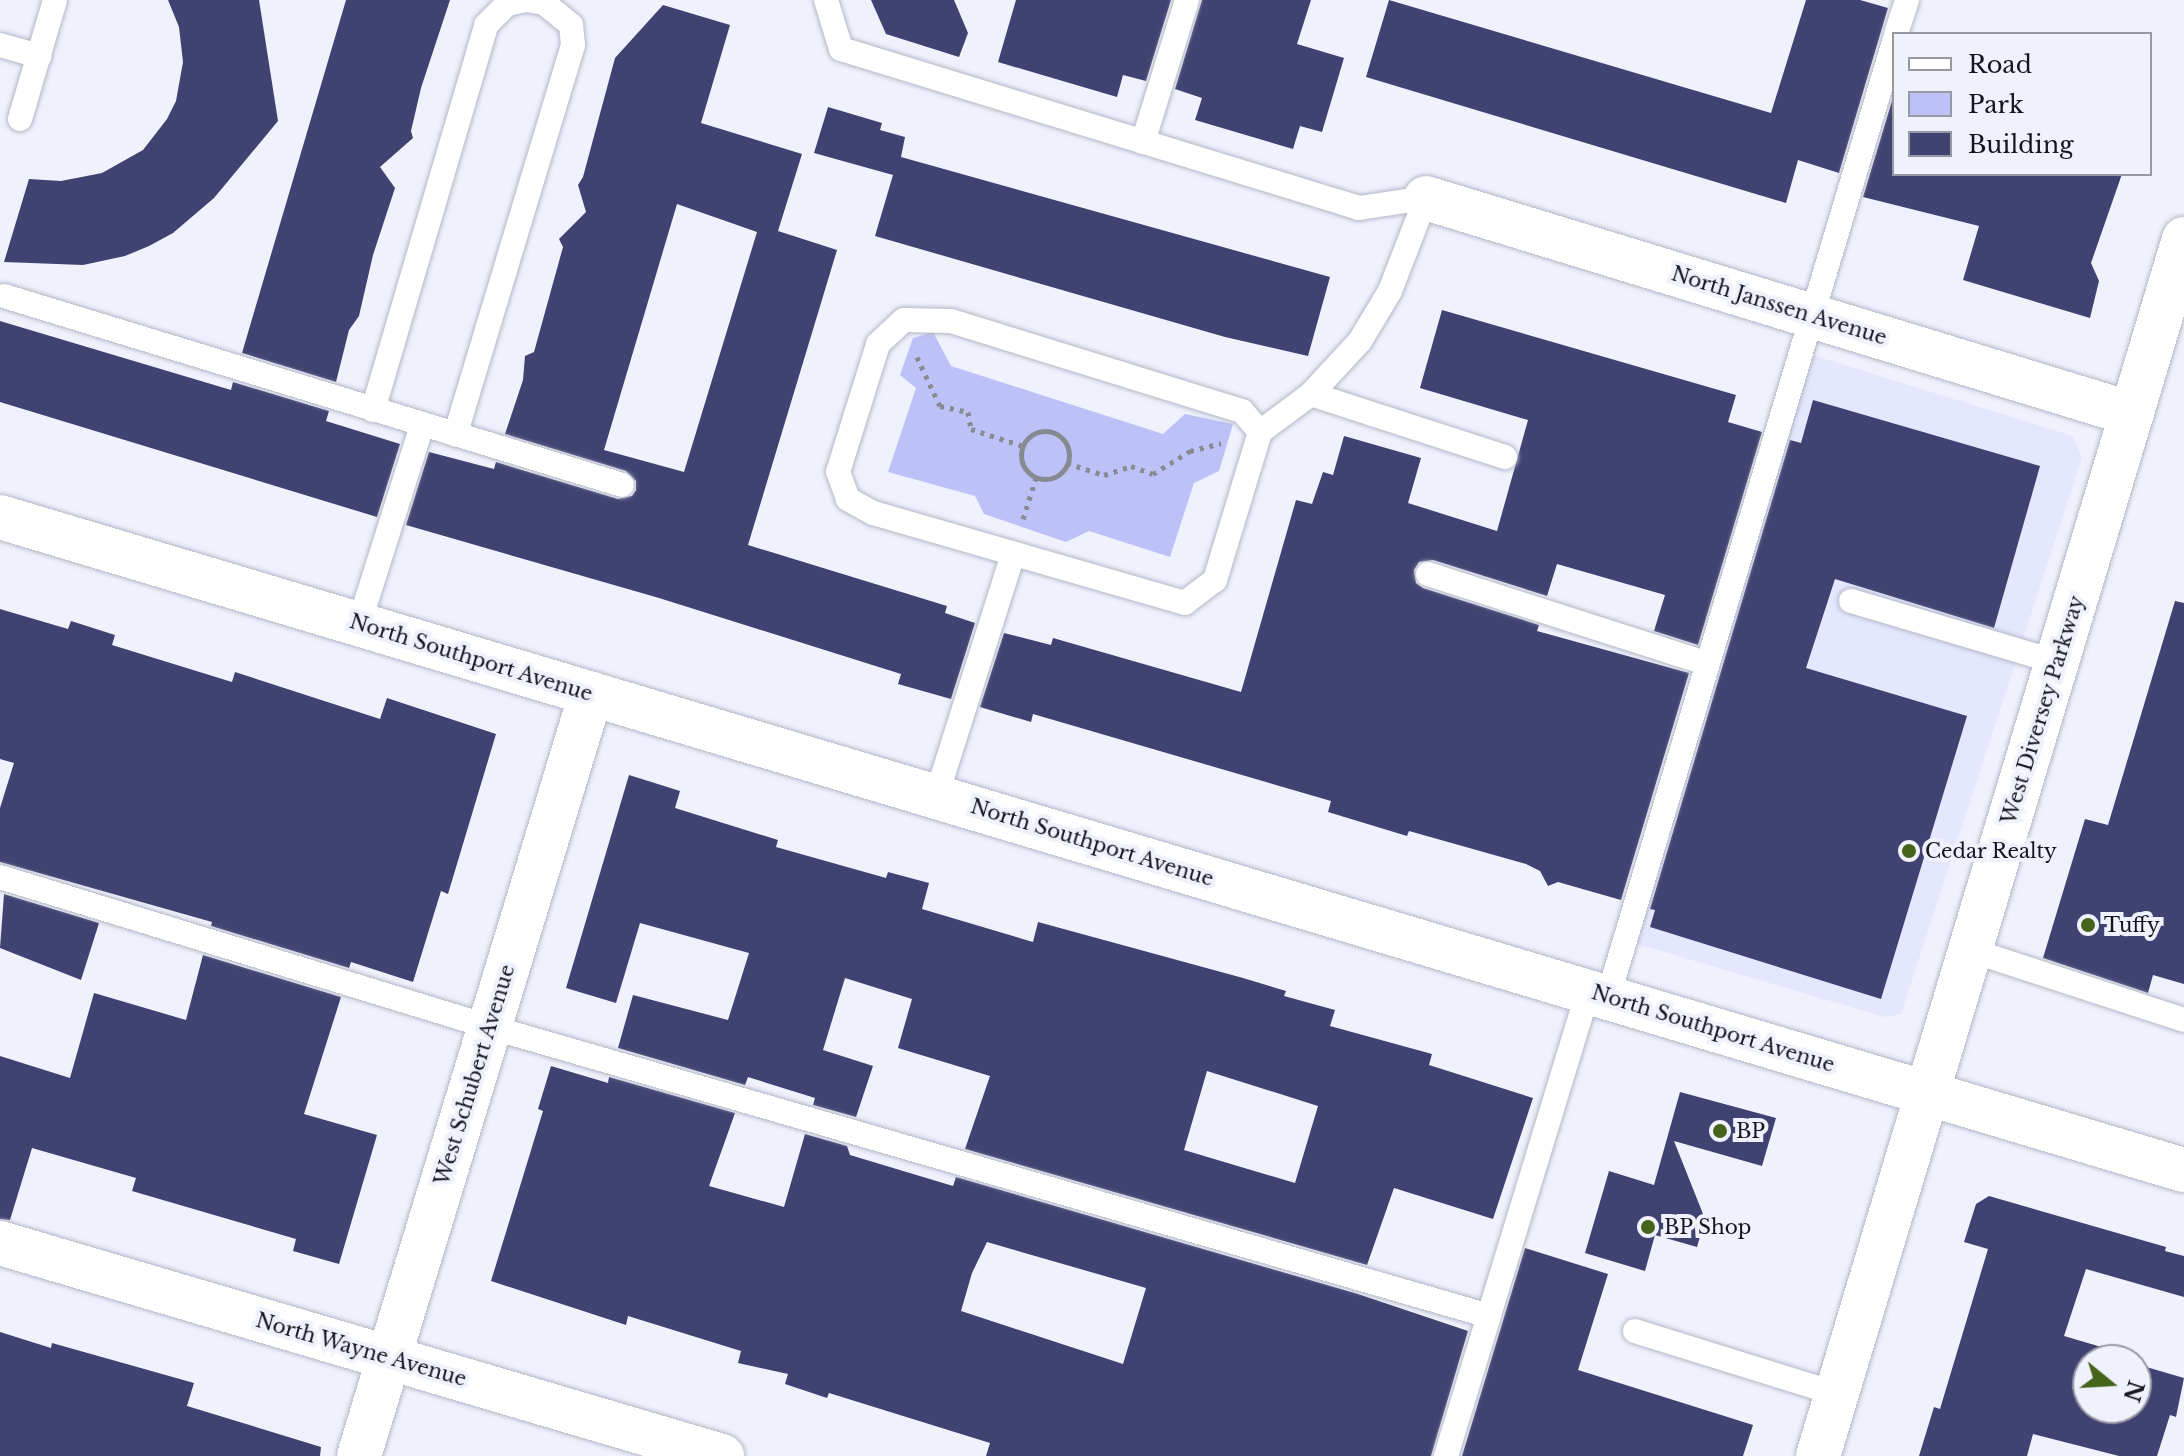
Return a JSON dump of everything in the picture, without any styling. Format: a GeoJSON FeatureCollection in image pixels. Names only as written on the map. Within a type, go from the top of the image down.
{"type":"FeatureCollection","features":[{"type":"Feature","properties":{"kind":"street","name":"North Janssen Avenue"},"geometry":{"type":"LineString","coordinates":[[1426,198],[2132,414]]}},
{"type":"Feature","properties":{"kind":"street","name":"West Diversey Parkway"},"geometry":{"type":"LineString","coordinates":[[1818,1456],[2184,239]]}},
{"type":"Feature","properties":{"kind":"street","name":"North Southport Avenue"},"geometry":{"type":"LineString","coordinates":[[0,517],[2184,1170]]}},
{"type":"Feature","properties":{"kind":"street","name":"West Schubert Avenue"},"geometry":{"type":"LineString","coordinates":[[359,1456],[591,694]]}},
{"type":"Feature","properties":{"kind":"street","name":"North Wayne Avenue"},"geometry":{"type":"LineString","coordinates":[[0,1243],[716,1455]]}},
{"type":"Feature","properties":{"kind":"lane"},"geometry":{"type":"LineString","coordinates":[[20,119],[55,0]]}},
{"type":"Feature","properties":{"kind":"lane"},"geometry":{"type":"LineString","coordinates":[[373,410],[486,25],[507,4],[526,0],[545,2],[571,25],[573,45],[455,435]]}},
{"type":"Feature","properties":{"kind":"lane"},"geometry":{"type":"LineString","coordinates":[[826,0],[841,49],[1359,208],[1426,198],[1390,291],[1360,341],[1311,394],[1260,432],[1215,580],[1185,603],[873,513],[848,499],[838,472],[878,344],[904,320],[951,321],[1242,411],[1260,432]]}},
{"type":"Feature","properties":{"kind":"lane"},"geometry":{"type":"LineString","coordinates":[[1143,142],[1187,0]]}},
{"type":"Feature","properties":{"kind":"lane"},"geometry":{"type":"LineString","coordinates":[[1897,32],[1907,0]]}},
{"type":"Feature","properties":{"kind":"lane"},"geometry":{"type":"LineString","coordinates":[[0,45],[39,56]]}},
{"type":"Feature","properties":{"kind":"lane"},"geometry":{"type":"LineString","coordinates":[[1446,1456],[1489,1316],[1706,663],[1892,49]]}},
{"type":"Feature","properties":{"kind":"lane"},"geometry":{"type":"LineString","coordinates":[[4,296],[622,485]]}},
{"type":"Feature","properties":{"kind":"lane"},"geometry":{"type":"LineString","coordinates":[[1311,394],[1505,457]]}},
{"type":"Feature","properties":{"kind":"lane"},"geometry":{"type":"LineString","coordinates":[[359,624],[422,425]]}},
{"type":"Feature","properties":{"kind":"lane"},"geometry":{"type":"LineString","coordinates":[[936,797],[1013,554]]}},
{"type":"Feature","properties":{"kind":"lane"},"geometry":{"type":"LineString","coordinates":[[1428,574],[1706,663]]}},
{"type":"Feature","properties":{"kind":"lane"},"geometry":{"type":"LineString","coordinates":[[1851,601],[2057,662]]}},
{"type":"Feature","properties":{"kind":"lane"},"geometry":{"type":"LineString","coordinates":[[0,877],[490,1027],[1489,1316]]}},
{"type":"Feature","properties":{"kind":"lane"},"geometry":{"type":"LineString","coordinates":[[1970,950],[2184,1020]]}},
{"type":"Feature","properties":{"kind":"lane"},"geometry":{"type":"LineString","coordinates":[[1635,1331],[1837,1394]]}},
{"type":"Feature","properties":{"kind":"path"},"geometry":{"type":"LineString","coordinates":[[888,335],[915,354],[940,406],[968,412],[971,429],[1023,446]]}},
{"type":"Feature","properties":{"kind":"path"},"geometry":{"type":"LineString","coordinates":[[1041,431],[1057,434],[1067,447],[1067,463],[1051,478],[1036,478],[1021,461],[1023,446],[1041,431]]}},
{"type":"Feature","properties":{"kind":"path"},"geometry":{"type":"LineString","coordinates":[[1067,463],[1104,475],[1131,466],[1153,474],[1190,451],[1260,432]]}},
{"type":"Feature","properties":{"kind":"shaded area"},"geometry":{"type":"Polygon","coordinates":[[[1793,349],[2073,436],[2082,458],[1901,1014],[1885,1017],[1617,938],[1793,349]]]}},
{"type":"Feature","properties":{"kind":"green space"},"geometry":{"type":"Polygon","coordinates":[[[933,332],[951,366],[1163,434],[1185,414],[1233,424],[1219,471],[1194,483],[1170,557],[1089,531],[1066,542],[984,514],[975,496],[888,472],[916,388],[900,375],[913,338],[933,332]]]}},
{"type":"Feature","properties":{"kind":"building"},"geometry":{"type":"Polygon","coordinates":[[[168,0],[259,0],[278,121],[214,198],[173,233],[149,246],[125,256],[83,265],[4,262],[29,179],[61,181],[102,173],[143,150],[167,119],[176,101],[183,62],[179,27],[168,0]]]}},
{"type":"Feature","properties":{"kind":"building"},"geometry":{"type":"Polygon","coordinates":[[[346,0],[450,0],[421,88],[411,131],[413,138],[380,167],[395,188],[373,255],[359,316],[349,330],[336,382],[242,353],[346,0]]]}},
{"type":"Feature","properties":{"kind":"building"},"geometry":{"type":"Polygon","coordinates":[[[871,0],[954,0],[968,33],[959,57],[886,34],[871,0]]]}},
{"type":"Feature","properties":{"kind":"building"},"geometry":{"type":"Polygon","coordinates":[[[1016,0],[1171,0],[1146,81],[1123,75],[1117,97],[998,62],[1016,0]]]}},
{"type":"Feature","properties":{"kind":"building"},"geometry":{"type":"Polygon","coordinates":[[[1202,0],[1311,0],[1297,44],[1344,58],[1322,132],[1300,126],[1293,149],[1195,120],[1202,98],[1175,89],[1202,0]]]}},
{"type":"Feature","properties":{"kind":"building"},"geometry":{"type":"Polygon","coordinates":[[[1389,0],[1771,113],[1806,0],[1860,0],[1888,8],[1839,173],[1798,160],[1786,203],[1366,77],[1389,0]]]}},
{"type":"Feature","properties":{"kind":"building"},"geometry":{"type":"Polygon","coordinates":[[[663,5],[730,25],[701,123],[802,154],[778,231],[837,250],[748,545],[947,606],[945,613],[975,623],[951,699],[898,684],[901,674],[659,598],[406,525],[429,452],[494,469],[496,462],[618,499],[632,496],[636,490],[636,481],[626,471],[505,434],[523,380],[525,356],[534,352],[563,247],[559,239],[586,212],[578,185],[583,177],[615,58],[663,5]],[[677,204],[604,450],[684,472],[757,232],[677,204]]]}},
{"type":"Feature","properties":{"kind":"building"},"geometry":{"type":"Polygon","coordinates":[[[1892,101],[1892,176],[2121,176],[2091,263],[2099,281],[2090,318],[1963,280],[1979,226],[1863,197],[1892,101]]]}},
{"type":"Feature","properties":{"kind":"building"},"geometry":{"type":"Polygon","coordinates":[[[828,107],[882,123],[880,130],[905,137],[901,157],[1330,277],[1308,356],[1225,337],[875,236],[893,175],[814,153],[828,107]]]}},
{"type":"Feature","properties":{"kind":"building"},"geometry":{"type":"Polygon","coordinates":[[[1442,310],[1736,395],[1728,422],[1762,432],[1698,645],[1654,631],[1665,595],[1557,564],[1547,596],[1433,560],[1419,562],[1414,570],[1416,583],[1423,588],[1539,625],[1537,631],[1689,673],[1621,900],[1558,882],[1548,886],[1540,871],[1526,864],[1409,831],[1407,836],[1328,812],[1331,801],[1033,714],[1031,722],[980,707],[1004,633],[1051,645],[1053,638],[1241,692],[1296,500],[1312,504],[1323,472],[1333,475],[1344,436],[1421,458],[1408,503],[1497,531],[1528,420],[1420,388],[1442,310]]]}},
{"type":"Feature","properties":{"kind":"building"},"geometry":{"type":"Polygon","coordinates":[[[0,321],[231,390],[233,382],[329,411],[326,421],[400,444],[377,517],[0,402],[0,321]]]}},
{"type":"Feature","properties":{"kind":"building"},"geometry":{"type":"Polygon","coordinates":[[[1813,400],[2040,466],[1994,628],[1835,579],[1806,668],[1967,716],[1881,999],[1650,927],[1655,910],[1650,909],[1790,440],[1801,443],[1813,400]]]}},
{"type":"Feature","properties":{"kind":"building"},"geometry":{"type":"Polygon","coordinates":[[[2175,601],[2184,603],[2184,984],[2153,975],[2148,993],[2043,958],[2085,819],[2108,825],[2175,601]]]}},
{"type":"Feature","properties":{"kind":"building"},"geometry":{"type":"Polygon","coordinates":[[[0,609],[68,629],[71,621],[115,635],[112,645],[232,682],[235,672],[380,719],[387,698],[496,734],[448,894],[441,891],[413,982],[351,962],[349,968],[211,926],[212,922],[0,862],[0,808],[14,763],[0,759],[0,609]]]}},
{"type":"Feature","properties":{"kind":"building"},"geometry":{"type":"Polygon","coordinates":[[[629,775],[680,791],[675,808],[778,840],[776,847],[886,878],[888,872],[929,883],[922,909],[1033,942],[1038,922],[1286,991],[1284,996],[1335,1010],[1330,1026],[1432,1054],[1429,1065],[1533,1098],[1493,1219],[1394,1188],[1367,1265],[965,1149],[990,1076],[898,1048],[912,999],[845,978],[823,1050],[873,1066],[856,1117],[813,1105],[815,1098],[748,1077],[745,1085],[618,1048],[633,995],[728,1020],[749,953],[640,923],[616,1003],[566,988],[629,775]],[[1207,1071],[1184,1150],[1295,1183],[1318,1106],[1207,1071]]]}},
{"type":"Feature","properties":{"kind":"building"},"geometry":{"type":"Polygon","coordinates":[[[4,894],[99,923],[81,980],[0,948],[4,894]]]}},
{"type":"Feature","properties":{"kind":"building"},"geometry":{"type":"Polygon","coordinates":[[[203,955],[341,997],[304,1114],[377,1135],[339,1264],[293,1251],[296,1239],[132,1191],[136,1178],[32,1148],[10,1220],[0,1219],[0,1056],[70,1078],[94,993],[186,1020],[203,955]]]}},
{"type":"Feature","properties":{"kind":"building"},"geometry":{"type":"Polygon","coordinates":[[[551,1066],[608,1083],[609,1077],[735,1113],[709,1186],[784,1207],[805,1134],[847,1146],[850,1155],[953,1186],[956,1177],[1358,1294],[1468,1331],[1431,1456],[986,1456],[990,1443],[829,1393],[827,1398],[785,1384],[788,1374],[738,1363],[741,1351],[628,1316],[626,1325],[491,1281],[543,1111],[538,1109],[551,1066]],[[987,1242],[972,1273],[961,1311],[1123,1364],[1146,1288],[987,1242]]]}},
{"type":"Feature","properties":{"kind":"building"},"geometry":{"type":"Polygon","coordinates":[[[1680,1092],[1776,1118],[1762,1166],[1674,1141],[1705,1219],[1697,1247],[1655,1235],[1645,1271],[1585,1253],[1609,1171],[1654,1185],[1680,1092]]]}},
{"type":"Feature","properties":{"kind":"building"},"geometry":{"type":"Polygon","coordinates":[[[1989,1196],[2166,1247],[2165,1251],[2184,1256],[2184,1297],[2086,1269],[2064,1336],[2091,1344],[2072,1344],[2072,1424],[2152,1424],[2152,1369],[2184,1378],[2176,1417],[2170,1415],[2157,1456],[2119,1456],[2033,1434],[2027,1456],[1919,1456],[1934,1407],[1940,1409],[1988,1249],[1964,1242],[1976,1204],[1989,1196]]]}},
{"type":"Feature","properties":{"kind":"building"},"geometry":{"type":"Polygon","coordinates":[[[1525,1248],[1608,1274],[1578,1370],[1753,1425],[1743,1456],[1462,1456],[1525,1248]]]}},
{"type":"Feature","properties":{"kind":"building"},"geometry":{"type":"Polygon","coordinates":[[[0,1332],[51,1348],[52,1343],[194,1383],[187,1406],[321,1447],[320,1456],[0,1456],[0,1332]]]}},
{"type":"Feature","properties":{"kind":"place","name":"Cedar Realty"},"geometry":{"type":"Point","coordinates":[1909,851]}},
{"type":"Feature","properties":{"kind":"place","name":"Tuffy"},"geometry":{"type":"Point","coordinates":[2088,925]}},
{"type":"Feature","properties":{"kind":"place","name":"BP"},"geometry":{"type":"Point","coordinates":[1720,1131]}},
{"type":"Feature","properties":{"kind":"place","name":"BP Shop"},"geometry":{"type":"Point","coordinates":[1648,1227]}}]}
